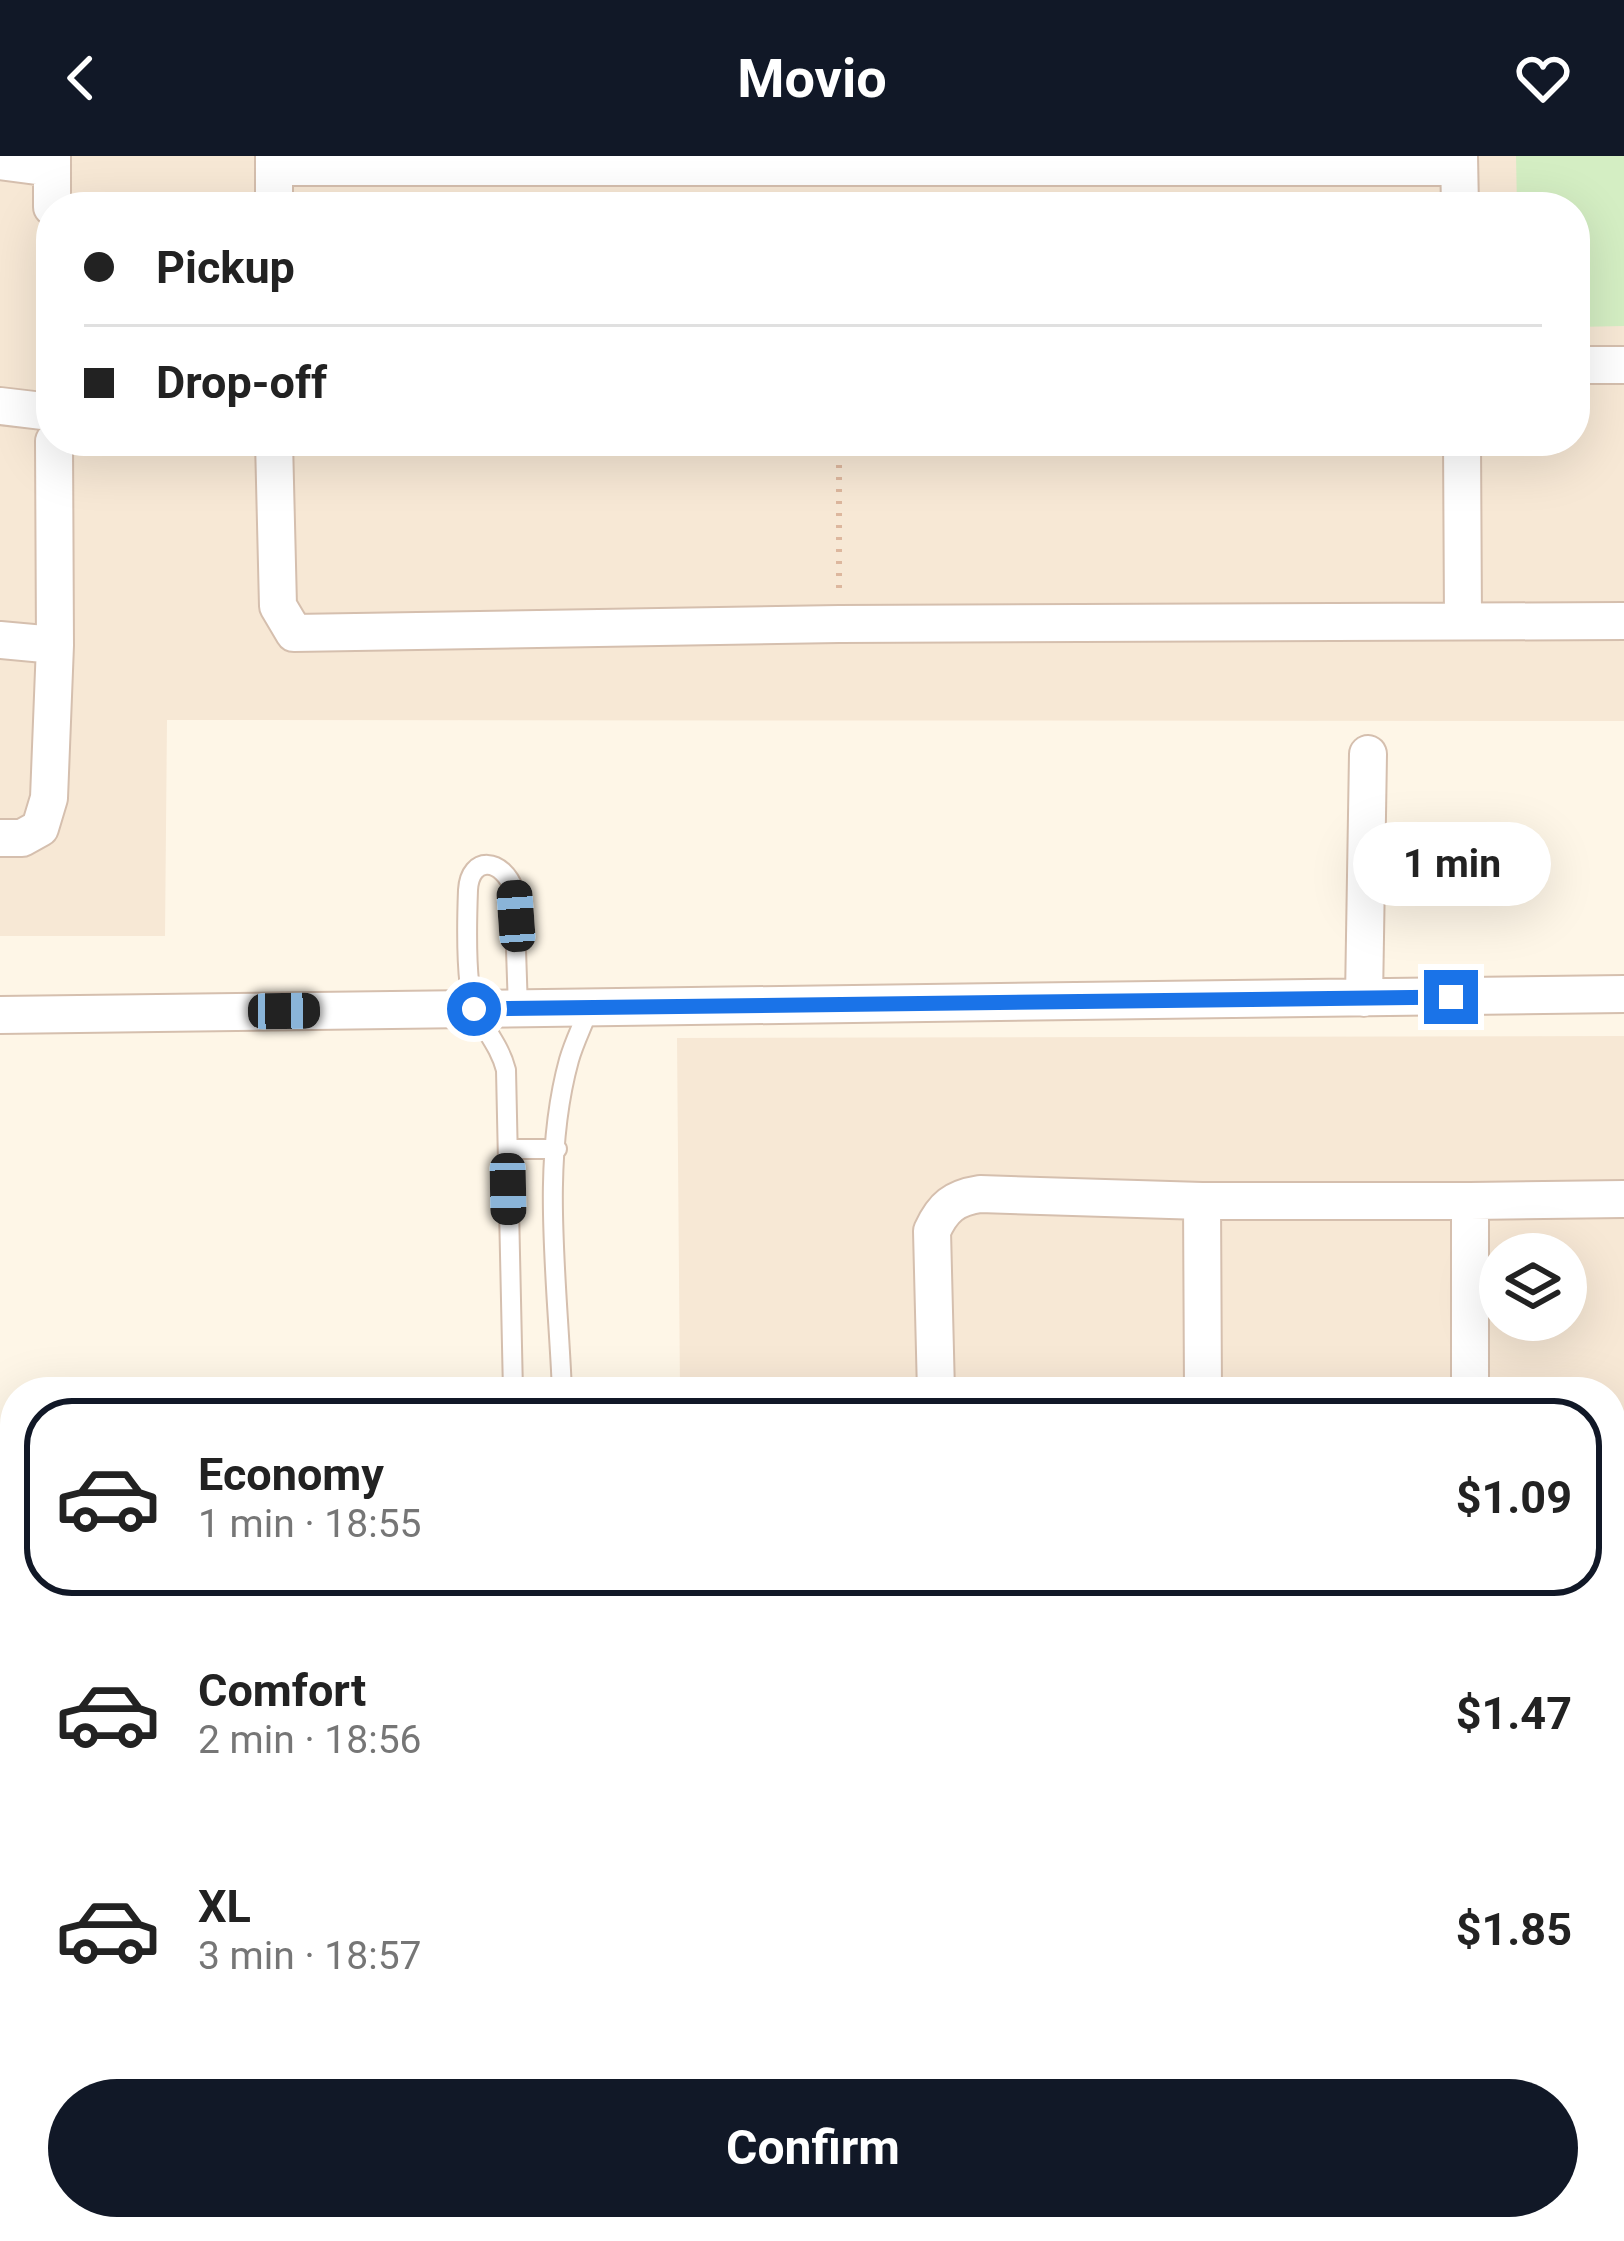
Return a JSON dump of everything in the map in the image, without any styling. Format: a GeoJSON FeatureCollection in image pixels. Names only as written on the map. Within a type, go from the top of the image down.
{"type":"FeatureCollection","features":[{"type":"Feature","properties":{"kind":"street"},"geometry":{"type":"LineString","coordinates":[[0,161],[52,162]]}},
{"type":"Feature","properties":{"kind":"street"},"geometry":{"type":"LineString","coordinates":[[274,192],[274,161],[1460,161],[1460,192]]}},
{"type":"Feature","properties":{"kind":"street"},"geometry":{"type":"LineString","coordinates":[[1590,365],[1624,365]]}},
{"type":"Feature","properties":{"kind":"street"},"geometry":{"type":"LineString","coordinates":[[0,406],[36,410]]}},
{"type":"Feature","properties":{"kind":"street"},"geometry":{"type":"LineString","coordinates":[[0,838],[22,838],[40,828],[46,816],[55,645],[54,456]]}},
{"type":"Feature","properties":{"kind":"street"},"geometry":{"type":"LineString","coordinates":[[274,456],[278,606],[294,633],[1624,621]]}},
{"type":"Feature","properties":{"kind":"street"},"geometry":{"type":"LineString","coordinates":[[1462,456],[1463,621]]}},
{"type":"Feature","properties":{"kind":"street"},"geometry":{"type":"LineString","coordinates":[[0,640],[55,645]]}},
{"type":"Feature","properties":{"kind":"street"},"geometry":{"type":"LineString","coordinates":[[1364,998],[1368,754]]}},
{"type":"Feature","properties":{"kind":"street"},"geometry":{"type":"LineString","coordinates":[[0,1015],[1624,994]]}},
{"type":"Feature","properties":{"kind":"street"},"geometry":{"type":"LineString","coordinates":[[936,1377],[932,1231],[942,1208],[963,1197],[1202,1202],[1624,1199]]}},
{"type":"Feature","properties":{"kind":"street"},"geometry":{"type":"LineString","coordinates":[[1470,1201],[1470,1377]]}},
{"type":"Feature","properties":{"kind":"street"},"geometry":{"type":"LineString","coordinates":[[1202,1202],[1203,1377]]}},
{"type":"Feature","properties":{"kind":"lane"},"geometry":{"type":"LineString","coordinates":[[513,1377],[506,1070],[501,1050],[474,1009],[468,947],[468,882],[484,866],[508,873],[514,890],[518,1009]]}},
{"type":"Feature","properties":{"kind":"lane"},"geometry":{"type":"LineString","coordinates":[[562,1377],[557,1149],[570,1057],[589,1008]]}},
{"type":"Feature","properties":{"kind":"lane"},"geometry":{"type":"LineString","coordinates":[[508,1149],[557,1149]]}},
{"type":"Feature","properties":{"kind":"path"},"geometry":{"type":"LineString","coordinates":[[839,456],[839,625]]}},
{"type":"Feature","properties":{"kind":"shaded area"},"geometry":{"type":"Polygon","coordinates":[[[0,156],[1624,156],[1624,721],[167,720],[165,936],[0,936],[0,156]]]}},
{"type":"Feature","properties":{"kind":"shaded area"},"geometry":{"type":"Polygon","coordinates":[[[1624,1036],[1624,1377],[680,1377],[677,1038],[1624,1036]]]}},
{"type":"Feature","properties":{"kind":"green space"},"geometry":{"type":"Polygon","coordinates":[[[1516,156],[1624,156],[1624,326],[1590,327],[1590,192],[1517,192],[1516,156]]]}},
{"type":"Feature","properties":{"kind":"route"},"geometry":{"type":"LineString","coordinates":[[474,1009],[1451,997]]}}]}
